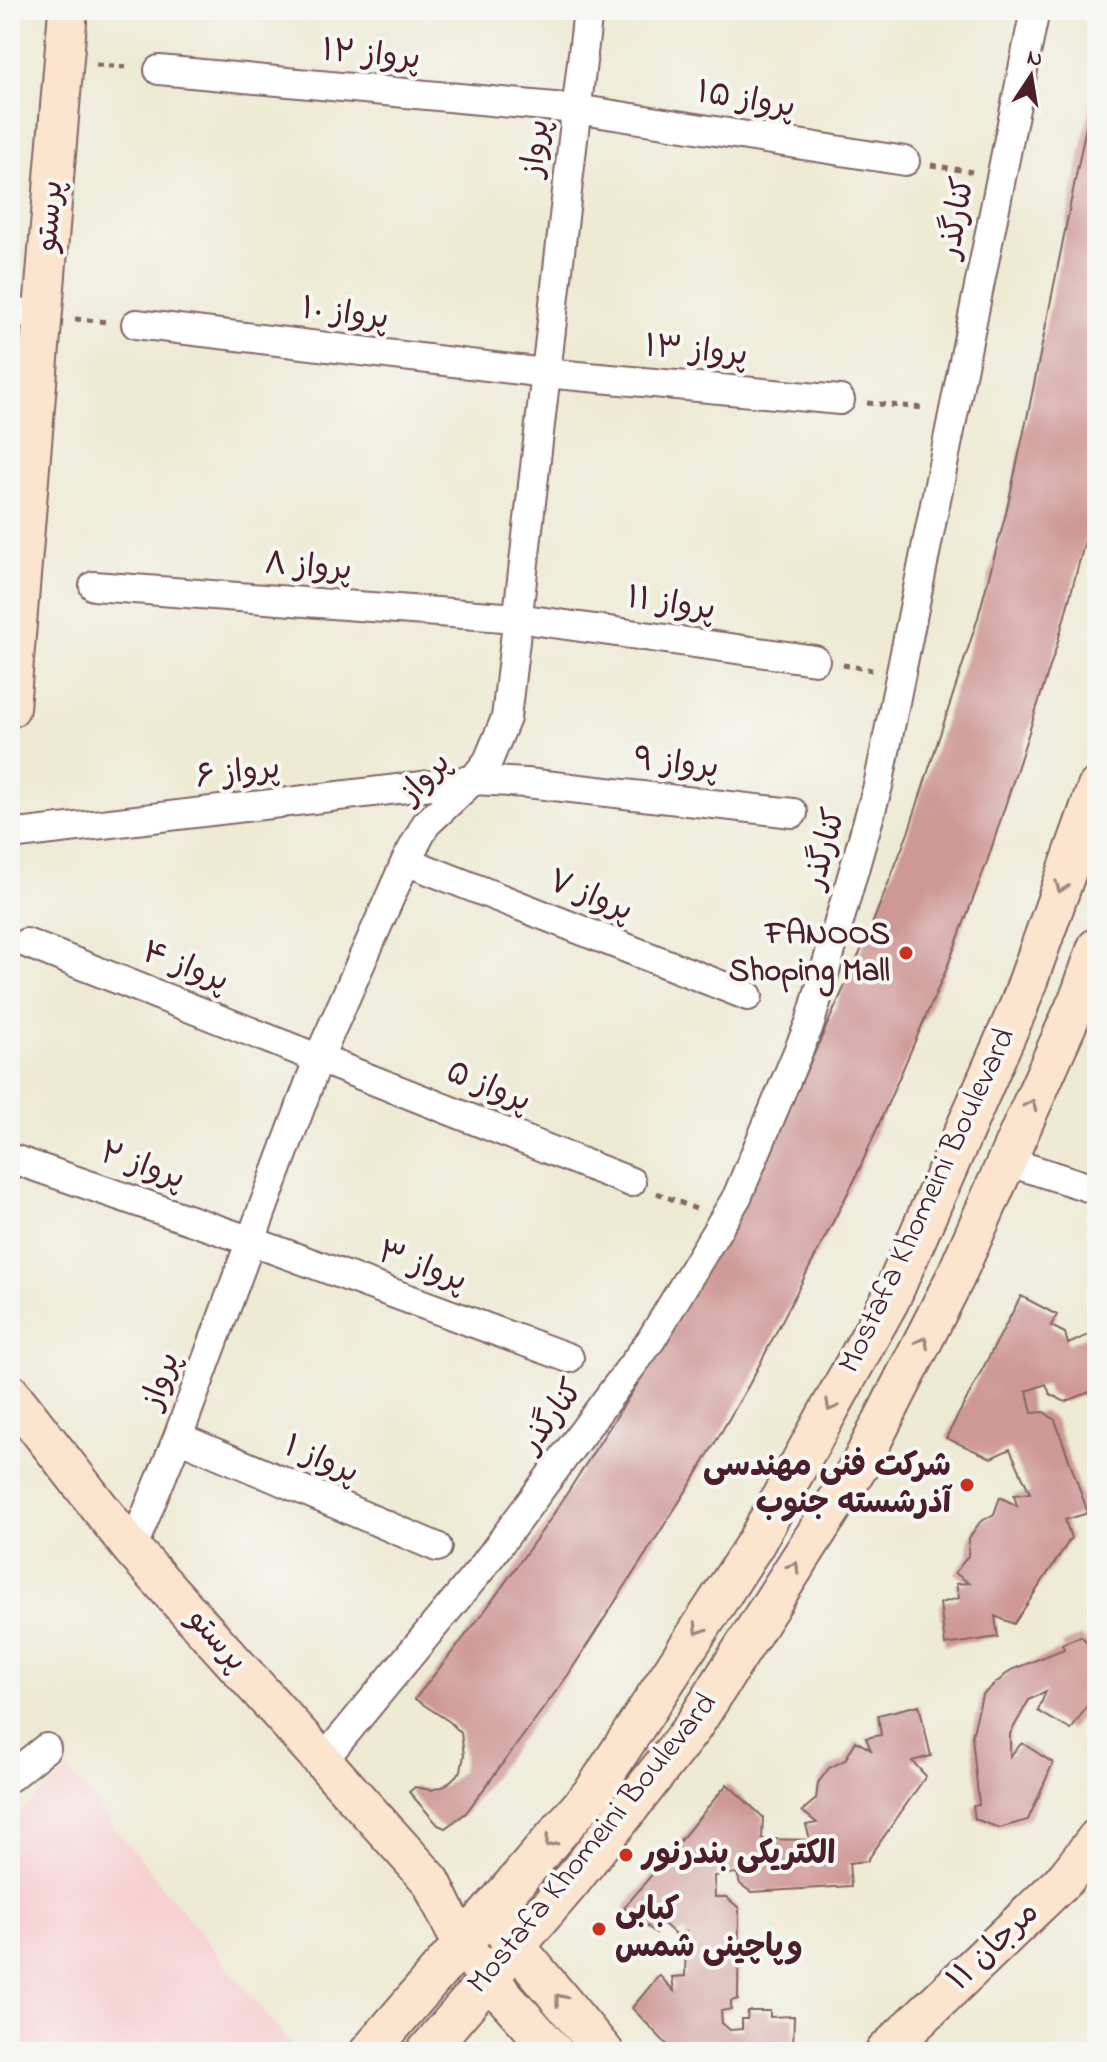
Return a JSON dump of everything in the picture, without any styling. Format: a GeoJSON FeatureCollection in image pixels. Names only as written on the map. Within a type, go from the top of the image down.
{"type":"FeatureCollection","features":[{"type":"Feature","properties":{"kind":"main road","name":"پرستو"},"geometry":{"type":"LineString","coordinates":[[10,708],[26,314],[68,10]]}},
{"type":"Feature","properties":{"kind":"main road","name":"Mostafa Khomeini Boulevard"},"geometry":{"type":"LineString","coordinates":[[369,2052],[603,1778],[755,1544],[890,1300],[1019,1006],[1097,787]]}},
{"type":"Feature","properties":{"kind":"main road","name":"Mostafa Khomeini Boulevard"},"geometry":{"type":"LineString","coordinates":[[426,2052],[570,1883],[692,1728],[861,1463],[954,1280],[1081,993],[1097,947]]}},
{"type":"Feature","properties":{"kind":"main road","name":"پرستو"},"geometry":{"type":"LineString","coordinates":[[10,1393],[132,1549],[431,1881]]}},
{"type":"Feature","properties":{"kind":"main road","name":"مرجان ۱۱"},"geometry":{"type":"LineString","coordinates":[[885,2052],[1066,1878],[1097,1838]]}},
{"type":"Feature","properties":{"kind":"main road"},"geometry":{"type":"LineString","coordinates":[[431,1881],[488,1913],[604,2052]]}},
{"type":"Feature","properties":{"kind":"main road"},"geometry":{"type":"LineString","coordinates":[[431,1881],[461,1943],[554,2052]]}},
{"type":"Feature","properties":{"kind":"street","name":"پرواز"},"geometry":{"type":"LineString","coordinates":[[132,1549],[178,1437],[319,1057],[406,861],[426,824],[473,780],[488,761],[506,718],[588,10]]}},
{"type":"Feature","properties":{"kind":"street","name":"کنارگذر"},"geometry":{"type":"LineString","coordinates":[[324,1759],[481,1569],[651,1340],[737,1197],[810,1023],[870,823],[1035,10]]}},
{"type":"Feature","properties":{"kind":"street","name":"پرواز ۱۲"},"geometry":{"type":"LineString","coordinates":[[159,70],[576,109]]}},
{"type":"Feature","properties":{"kind":"street","name":"پرواز ۱۵"},"geometry":{"type":"LineString","coordinates":[[576,109],[905,161]]}},
{"type":"Feature","properties":{"kind":"street","name":"پرواز ۱۰"},"geometry":{"type":"LineString","coordinates":[[136,324],[545,373]]}},
{"type":"Feature","properties":{"kind":"street","name":"پرواز ۱۳"},"geometry":{"type":"LineString","coordinates":[[545,373],[840,400]]}},
{"type":"Feature","properties":{"kind":"street","name":"پرواز ۸"},"geometry":{"type":"LineString","coordinates":[[94,586],[517,618]]}},
{"type":"Feature","properties":{"kind":"street","name":"پرواز ۱۱"},"geometry":{"type":"LineString","coordinates":[[517,618],[815,660]]}},
{"type":"Feature","properties":{"kind":"street","name":"پرواز ۹"},"geometry":{"type":"LineString","coordinates":[[473,780],[527,783],[793,813]]}},
{"type":"Feature","properties":{"kind":"street","name":"پرواز ۶"},"geometry":{"type":"LineString","coordinates":[[10,835],[473,780]]}},
{"type":"Feature","properties":{"kind":"street","name":"پرواز ۷"},"geometry":{"type":"LineString","coordinates":[[406,861],[748,996]]}},
{"type":"Feature","properties":{"kind":"street","name":"پرواز ۴"},"geometry":{"type":"LineString","coordinates":[[26,943],[319,1057]]}},
{"type":"Feature","properties":{"kind":"street","name":"پرواز ۵"},"geometry":{"type":"LineString","coordinates":[[319,1057],[631,1182]]}},
{"type":"Feature","properties":{"kind":"street","name":"پرواز ۲"},"geometry":{"type":"LineString","coordinates":[[10,1158],[251,1241]]}},
{"type":"Feature","properties":{"kind":"street"},"geometry":{"type":"LineString","coordinates":[[1006,1161],[1097,1190]]}},
{"type":"Feature","properties":{"kind":"street","name":"پرواز ۳"},"geometry":{"type":"LineString","coordinates":[[251,1241],[569,1358]]}},
{"type":"Feature","properties":{"kind":"street","name":"پرواز ۱"},"geometry":{"type":"LineString","coordinates":[[178,1437],[437,1547]]}},
{"type":"Feature","properties":{"kind":"street"},"geometry":{"type":"LineString","coordinates":[[10,1777],[46,1748]]}},
{"type":"Feature","properties":{"kind":"path"},"geometry":{"type":"LineString","coordinates":[[63,62],[159,70]]}},
{"type":"Feature","properties":{"kind":"path"},"geometry":{"type":"LineString","coordinates":[[905,161],[1001,177]]}},
{"type":"Feature","properties":{"kind":"path"},"geometry":{"type":"LineString","coordinates":[[26,314],[136,324]]}},
{"type":"Feature","properties":{"kind":"path"},"geometry":{"type":"LineString","coordinates":[[840,400],[954,411]]}},
{"type":"Feature","properties":{"kind":"path"},"geometry":{"type":"LineString","coordinates":[[815,660],[901,675]]}},
{"type":"Feature","properties":{"kind":"path"},"geometry":{"type":"LineString","coordinates":[[793,813],[870,823]]}},
{"type":"Feature","properties":{"kind":"path"},"geometry":{"type":"LineString","coordinates":[[631,1182],[723,1220]]}},
{"type":"Feature","properties":{"kind":"shaded area"},"geometry":{"type":"Polygon","coordinates":[[[68,1770],[297,2052],[10,2052],[10,1821],[68,1770]]]}},
{"type":"Feature","properties":{"kind":"building","name":"FANOOS Shoping Mall"},"geometry":{"type":"Polygon","coordinates":[[[1096,77],[1097,496],[1057,645],[987,862],[946,970],[855,1179],[750,1383],[692,1482],[568,1675],[466,1813],[445,1828],[438,1825],[409,1792],[415,1787],[431,1790],[445,1786],[461,1771],[464,1755],[461,1733],[415,1699],[484,1612],[549,1521],[669,1335],[775,1140],[867,937],[908,833],[977,621],[1006,513],[1096,77]]]}},
{"type":"Feature","properties":{"kind":"building"},"geometry":{"type":"Polygon","coordinates":[[[1021,1296],[1057,1315],[1051,1326],[1065,1333],[1068,1344],[1097,1331],[1097,1389],[1065,1402],[1050,1394],[1046,1384],[1027,1391],[1032,1413],[1044,1412],[1055,1420],[1088,1513],[1065,1520],[1071,1538],[1014,1624],[995,1616],[998,1637],[945,1645],[940,1603],[959,1598],[956,1584],[969,1583],[955,1573],[968,1556],[969,1538],[980,1522],[994,1514],[1000,1497],[1017,1506],[1014,1495],[1030,1493],[1010,1449],[991,1458],[946,1438],[1021,1296]]]}},
{"type":"Feature","properties":{"kind":"building"},"geometry":{"type":"Polygon","coordinates":[[[1081,1636],[1097,1652],[1097,1691],[1071,1730],[1038,1711],[1046,1691],[1029,1700],[1010,1734],[1010,1756],[1022,1743],[1053,1763],[1028,1820],[999,1828],[975,1819],[973,1806],[979,1805],[972,1736],[982,1695],[1011,1670],[1064,1649],[1062,1644],[1081,1636]]]}},
{"type":"Feature","properties":{"kind":"building"},"geometry":{"type":"Polygon","coordinates":[[[919,1705],[931,1756],[912,1761],[926,1776],[867,1861],[849,1863],[851,1886],[751,1892],[740,1884],[737,1873],[714,1876],[715,1897],[726,1897],[739,1908],[738,1999],[731,2001],[731,2009],[721,2011],[722,2023],[730,2030],[742,2029],[742,2019],[747,2019],[748,2011],[770,2011],[770,2017],[794,2016],[793,2052],[674,2052],[632,2008],[659,1975],[674,1991],[672,1977],[685,1976],[686,1932],[675,1934],[663,1923],[656,1933],[624,1908],[727,1784],[763,1817],[762,1839],[810,1840],[806,1825],[817,1823],[802,1811],[816,1799],[818,1783],[829,1768],[845,1760],[856,1741],[871,1750],[866,1738],[881,1735],[878,1715],[919,1705]]]}},
{"type":"Feature","properties":{"kind":"place","name":"FANOOS Shoping Mall"},"geometry":{"type":"Point","coordinates":[906,953]}},
{"type":"Feature","properties":{"kind":"place","name":"شرکت فنی مهندسی آذرشسته جنوب"},"geometry":{"type":"Point","coordinates":[967,1485]}},
{"type":"Feature","properties":{"kind":"place","name":"الکتریکی بندرنور"},"geometry":{"type":"Point","coordinates":[626,1855]}},
{"type":"Feature","properties":{"kind":"place","name":"کبابی وپاچینی شمس"},"geometry":{"type":"Point","coordinates":[599,1929]}}]}
